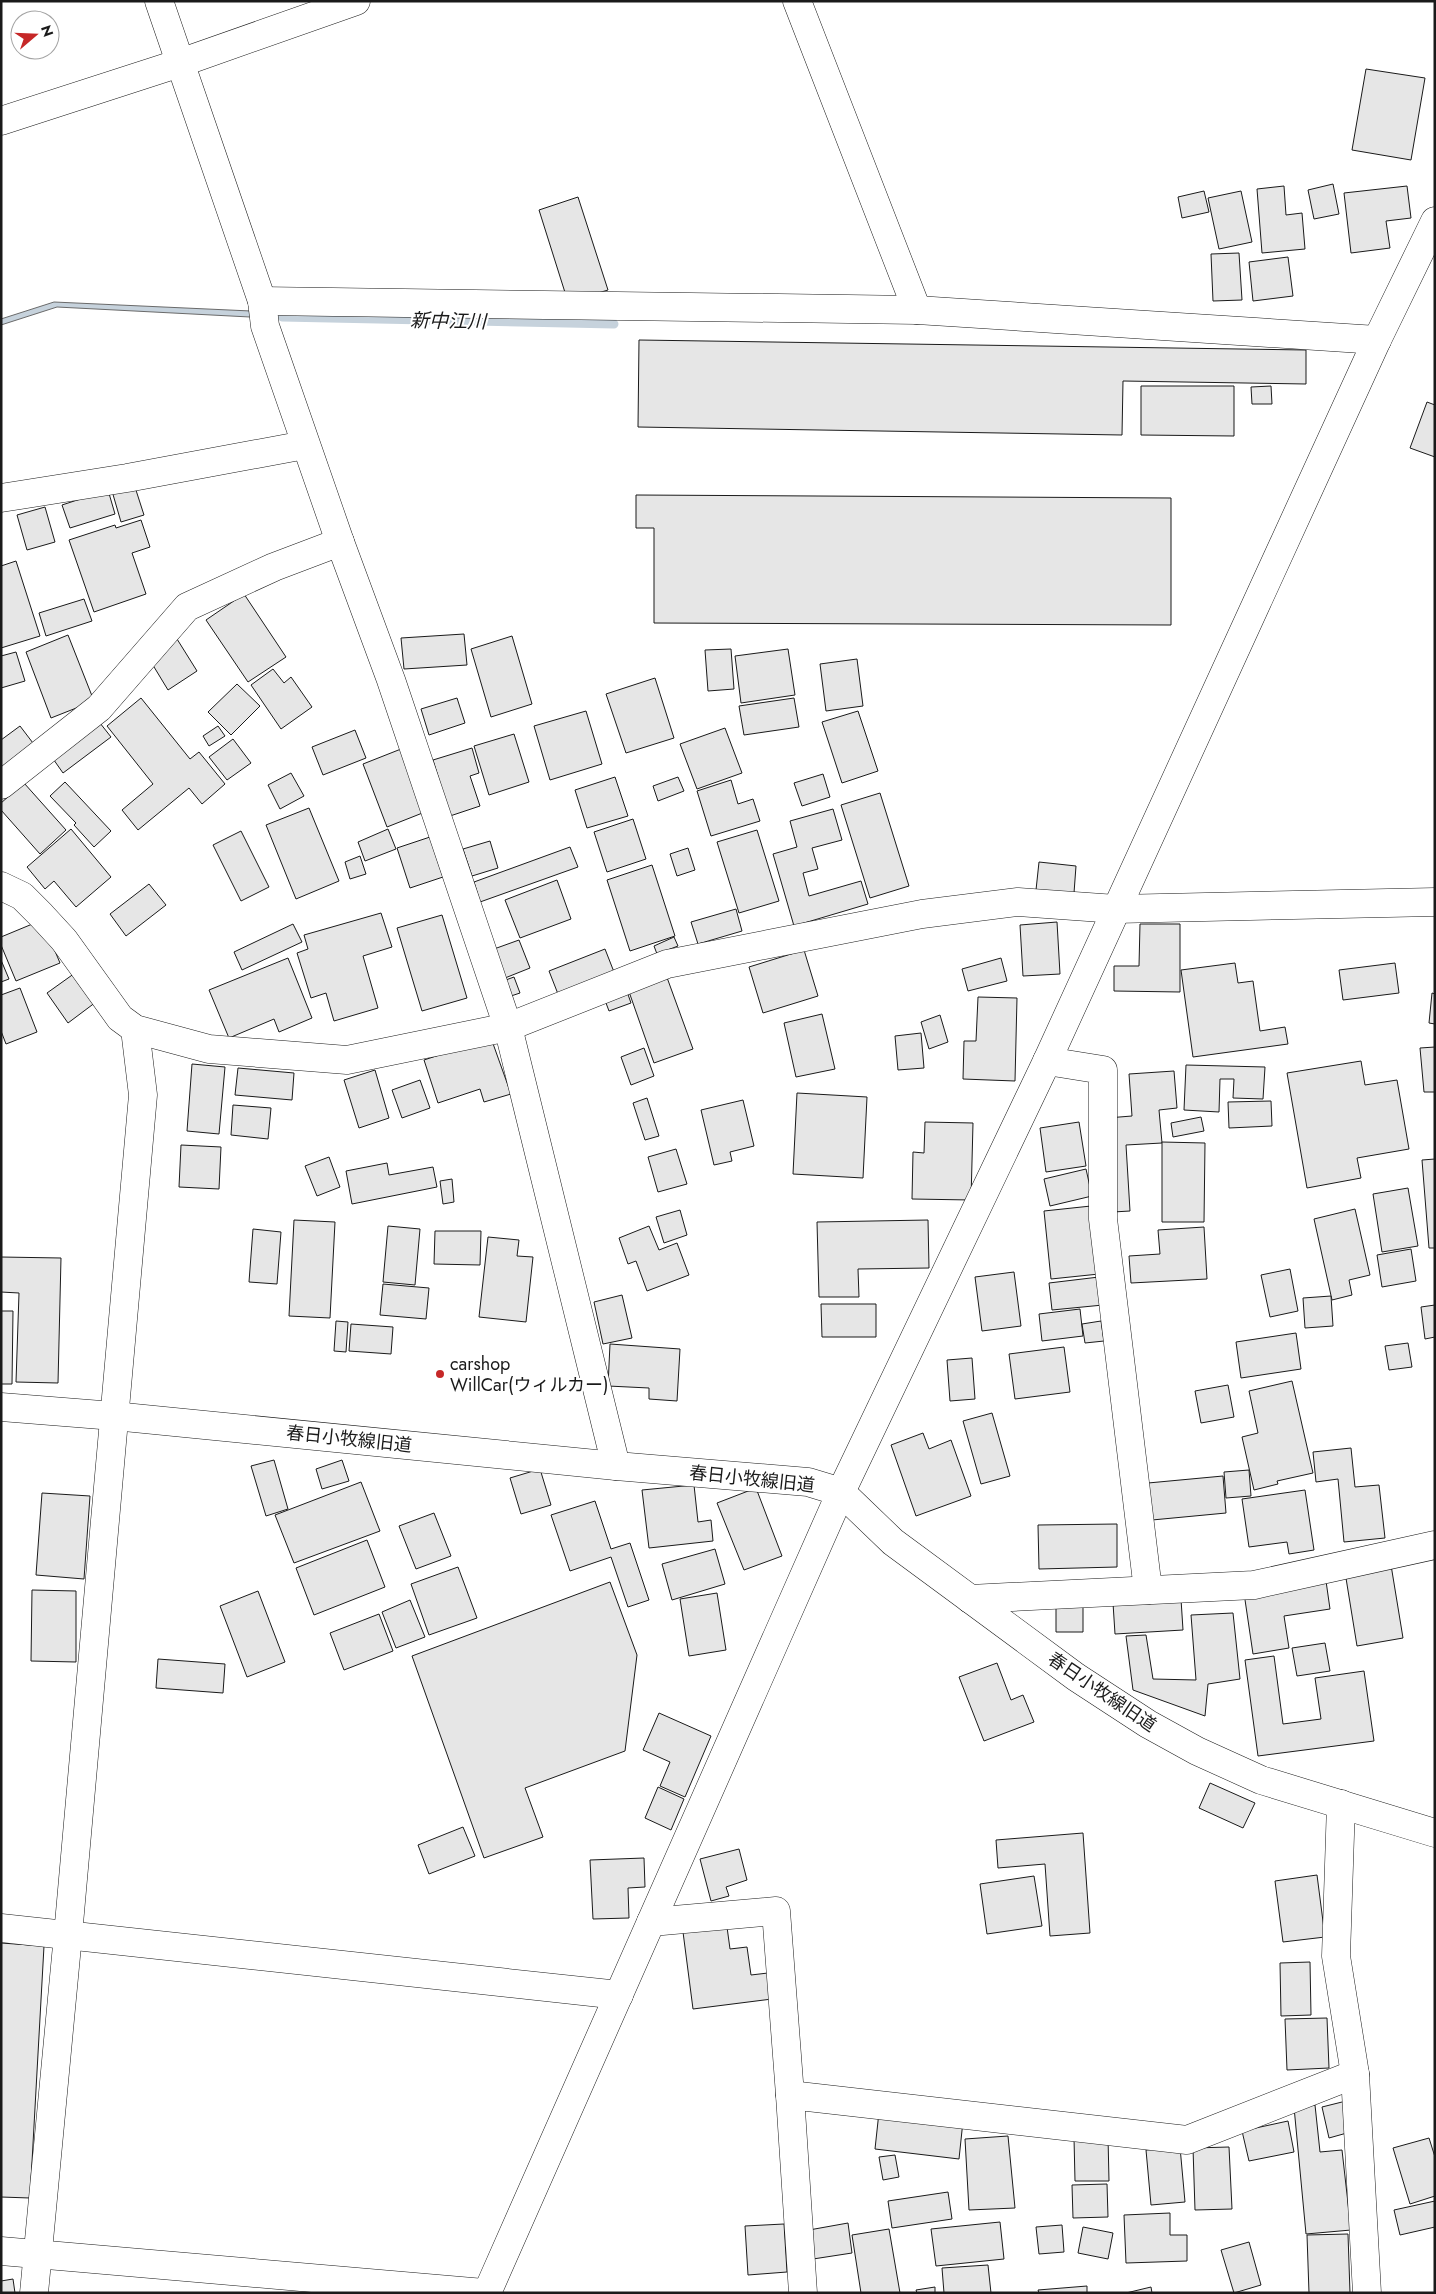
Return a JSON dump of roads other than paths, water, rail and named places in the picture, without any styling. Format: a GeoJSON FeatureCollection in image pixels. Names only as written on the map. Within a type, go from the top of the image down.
{"type":"FeatureCollection","features":[{"type":"Feature","properties":{"kind":"street"},"geometry":{"type":"LineString","coordinates":[[159,1],[262,301],[265,326],[305,445],[391,680],[508,1027],[616,1466]]}},
{"type":"Feature","properties":{"kind":"street"},"geometry":{"type":"LineString","coordinates":[[1,121],[180,63],[356,1]]}},
{"type":"Feature","properties":{"kind":"street"},"geometry":{"type":"LineString","coordinates":[[797,1],[917,310]]}},
{"type":"Feature","properties":{"kind":"street"},"geometry":{"type":"LineString","coordinates":[[1,2251],[486,2293],[841,1492],[1047,1061],[1377,340],[1435,221]]}},
{"type":"Feature","properties":{"kind":"street"},"geometry":{"type":"LineString","coordinates":[[262,301],[917,310],[1377,340]]}},
{"type":"Feature","properties":{"kind":"street"},"geometry":{"type":"LineString","coordinates":[[1,498],[128,478],[305,445]]}},
{"type":"Feature","properties":{"kind":"street"},"geometry":{"type":"LineString","coordinates":[[1,784],[100,708],[187,607],[274,567],[340,542]]}},
{"type":"Feature","properties":{"kind":"street"},"geometry":{"type":"LineString","coordinates":[[1,886],[22,896],[41,915],[64,940],[120,1018],[135,1029],[209,1049],[347,1060],[508,1027],[667,964],[912,916],[1018,902],[1116,909],[1435,902]]}},
{"type":"Feature","properties":{"kind":"street"},"geometry":{"type":"LineString","coordinates":[[34,2293],[143,1095],[135,1029]]}},
{"type":"Feature","properties":{"kind":"street"},"geometry":{"type":"LineString","coordinates":[[1047,1061],[1103,1070],[1103,1219],[1148,1590]]}},
{"type":"Feature","properties":{"kind":"street","name":"春日小牧線旧道"},"geometry":{"type":"LineString","coordinates":[[1,1407],[114,1416],[616,1466],[808,1482],[841,1492],[893,1542],[1076,1677],[1148,1724],[1197,1751],[1261,1780],[1435,1833]]}},
{"type":"Feature","properties":{"kind":"street"},"geometry":{"type":"LineString","coordinates":[[970,1598],[1254,1585],[1435,1545]]}},
{"type":"Feature","properties":{"kind":"street"},"geometry":{"type":"LineString","coordinates":[[1341,1804],[1336,1956],[1355,2074],[1367,2293]]}},
{"type":"Feature","properties":{"kind":"street"},"geometry":{"type":"LineString","coordinates":[[651,1922],[776,1911],[803,2293]]}},
{"type":"Feature","properties":{"kind":"street"},"geometry":{"type":"LineString","coordinates":[[1,1928],[619,1995]]}},
{"type":"Feature","properties":{"kind":"street"},"geometry":{"type":"LineString","coordinates":[[790,2095],[1187,2140],[1355,2074]]}},
{"type":"Feature","properties":{"kind":"waterway","name":"新中江川"},"geometry":{"type":"LineString","coordinates":[[282,317],[614,324]]}},
{"type":"Feature","properties":{"kind":"place","name":"carshop WillCar(ウィルカー)"},"geometry":{"type":"Point","coordinates":[440,1374]}}]}
